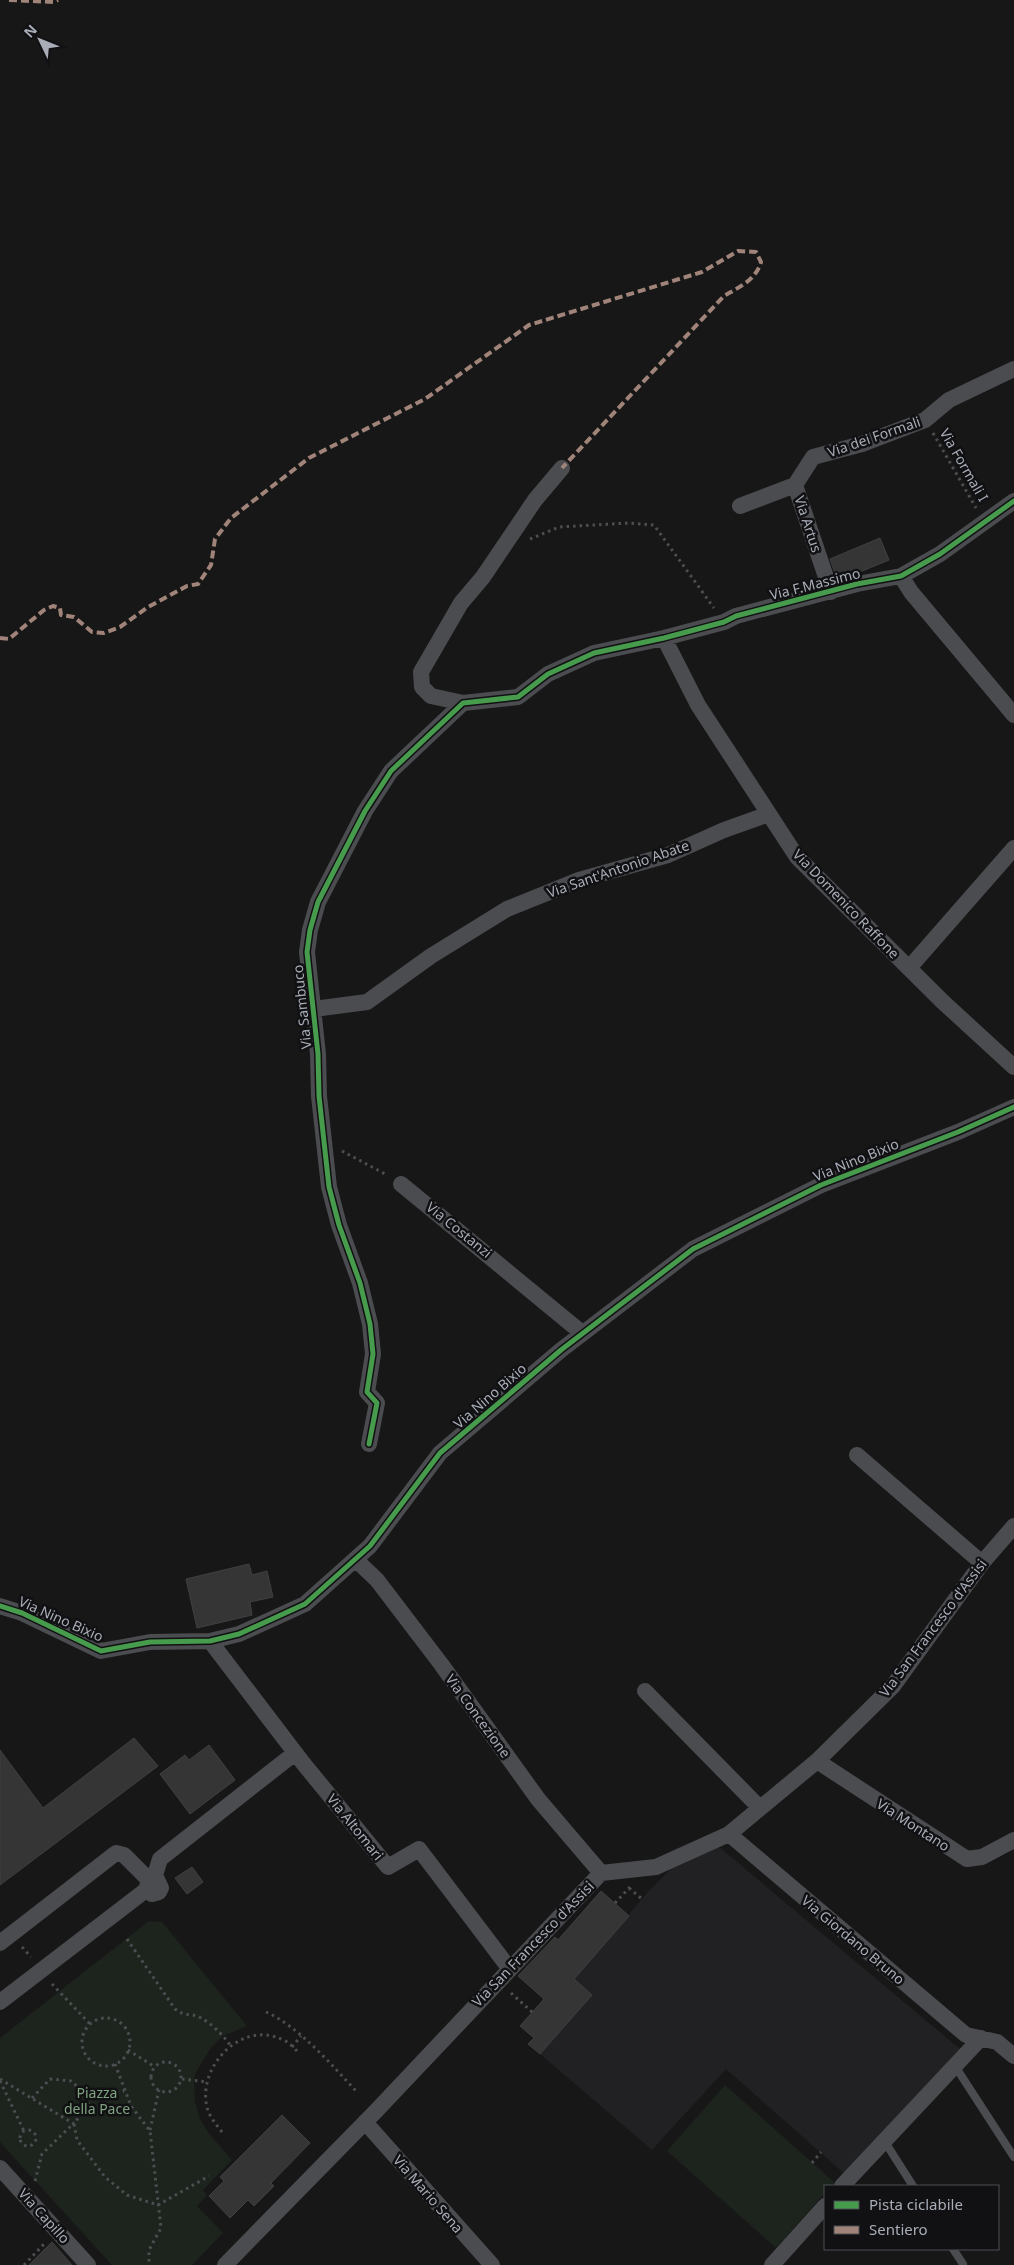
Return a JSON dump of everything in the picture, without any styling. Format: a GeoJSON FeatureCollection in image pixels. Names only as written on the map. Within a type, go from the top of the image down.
{"type":"FeatureCollection","features":[{"type":"Feature","properties":{"kind":"street","name":"Via dei Formali"},"geometry":{"type":"LineString","coordinates":[[795,485],[813,457],[862,444],[925,420],[949,400],[1014,369]]}},
{"type":"Feature","properties":{"kind":"street"},"geometry":{"type":"LineString","coordinates":[[562,468],[535,500],[502,550],[461,603],[421,672],[422,687],[431,696],[463,703],[518,697],[548,674],[569,664],[594,654],[664,638]]}},
{"type":"Feature","properties":{"kind":"street"},"geometry":{"type":"LineString","coordinates":[[740,506],[795,485]]}},
{"type":"Feature","properties":{"kind":"street","name":"Via Artus"},"geometry":{"type":"LineString","coordinates":[[795,485],[831,592]]}},
{"type":"Feature","properties":{"kind":"street","name":"Via F.Massimo"},"geometry":{"type":"LineString","coordinates":[[664,638],[724,622],[736,616],[856,584],[901,576],[940,554],[1014,501]]}},
{"type":"Feature","properties":{"kind":"street"},"geometry":{"type":"LineString","coordinates":[[901,576],[911,592],[1014,715]]}},
{"type":"Feature","properties":{"kind":"street","name":"Via Domenico Raffone"},"geometry":{"type":"LineString","coordinates":[[664,638],[698,705],[797,857],[909,968],[1014,1066]]}},
{"type":"Feature","properties":{"kind":"street","name":"Via Sambuco"},"geometry":{"type":"LineString","coordinates":[[369,1444],[377,1403],[367,1392],[373,1354],[370,1324],[360,1283],[339,1224],[329,1187],[319,1096],[314,1009],[307,952],[310,930],[318,902],[364,811],[391,771],[463,703]]}},
{"type":"Feature","properties":{"kind":"street","name":"Via Sant'Antonio Abate"},"geometry":{"type":"LineString","coordinates":[[314,1009],[366,1002],[431,956],[507,909],[579,880],[668,855],[724,830],[769,814]]}},
{"type":"Feature","properties":{"kind":"street"},"geometry":{"type":"LineString","coordinates":[[909,968],[1014,848]]}},
{"type":"Feature","properties":{"kind":"street","name":"Via Nino Bixio"},"geometry":{"type":"LineString","coordinates":[[0,1606],[69,1634],[101,1651],[150,1642],[210,1641],[239,1634],[305,1604],[370,1546],[440,1453],[582,1333],[693,1249],[821,1185],[958,1132],[1014,1107]]}},
{"type":"Feature","properties":{"kind":"street","name":"Via Costanzi"},"geometry":{"type":"LineString","coordinates":[[402,1184],[582,1333]]}},
{"type":"Feature","properties":{"kind":"street"},"geometry":{"type":"LineString","coordinates":[[857,1455],[982,1563]]}},
{"type":"Feature","properties":{"kind":"street","name":"Via San Francesco d'Assisi"},"geometry":{"type":"LineString","coordinates":[[225,2265],[365,2122],[601,1873],[656,1867],[729,1834],[817,1761],[894,1686],[982,1563],[1014,1526]]}},
{"type":"Feature","properties":{"kind":"street","name":"Via Concezione"},"geometry":{"type":"LineString","coordinates":[[355,1559],[383,1588],[441,1664],[538,1799],[601,1873]]}},
{"type":"Feature","properties":{"kind":"street","name":"Via Altomari"},"geometry":{"type":"LineString","coordinates":[[210,1641],[295,1753],[388,1867],[419,1849],[509,1968]]}},
{"type":"Feature","properties":{"kind":"street"},"geometry":{"type":"LineString","coordinates":[[645,1691],[760,1808]]}},
{"type":"Feature","properties":{"kind":"street"},"geometry":{"type":"LineString","coordinates":[[0,2002],[150,1883],[160,1859],[295,1753]]}},
{"type":"Feature","properties":{"kind":"street","name":"Via Montano"},"geometry":{"type":"LineString","coordinates":[[817,1761],[967,1859],[982,1857],[1014,1840]]}},
{"type":"Feature","properties":{"kind":"street","name":"Via Giordano Bruno"},"geometry":{"type":"LineString","coordinates":[[729,1834],[966,2035],[997,2042],[1014,2056]]}},
{"type":"Feature","properties":{"kind":"street"},"geometry":{"type":"LineString","coordinates":[[0,1943],[116,1854],[124,1855],[150,1883]]}},
{"type":"Feature","properties":{"kind":"street"},"geometry":{"type":"LineString","coordinates":[[843,2185],[981,2038]]}},
{"type":"Feature","properties":{"kind":"street","name":"Via Mario Sena"},"geometry":{"type":"LineString","coordinates":[[365,2122],[492,2265]]}},
{"type":"Feature","properties":{"kind":"street","name":"Via Capillo"},"geometry":{"type":"LineString","coordinates":[[0,2168],[88,2265]]}},
{"type":"Feature","properties":{"kind":"street"},"geometry":{"type":"LineString","coordinates":[[772,2265],[824,2207]]}},
{"type":"Feature","properties":{"kind":"lane"},"geometry":{"type":"LineString","coordinates":[[955,2066],[1014,2157]]}},
{"type":"Feature","properties":{"kind":"lane"},"geometry":{"type":"LineString","coordinates":[[885,2142],[912,2185]]}},
{"type":"Feature","properties":{"kind":"lane"},"geometry":{"type":"LineString","coordinates":[[954,2250],[963,2264]]}},
{"type":"Feature","properties":{"kind":"path"},"geometry":{"type":"LineString","coordinates":[[502,550],[559,527],[628,523],[654,525],[724,622]]}},
{"type":"Feature","properties":{"kind":"path"},"geometry":{"type":"LineString","coordinates":[[325,1144],[350,1154],[402,1184]]}},
{"type":"Feature","properties":{"kind":"path"},"geometry":{"type":"LineString","coordinates":[[629,1888],[642,1899]]}},
{"type":"Feature","properties":{"kind":"path"},"geometry":{"type":"LineString","coordinates":[[127,1939],[175,2008],[184,2016],[199,2016],[224,2036],[230,2045]]}},
{"type":"Feature","properties":{"kind":"path"},"geometry":{"type":"LineString","coordinates":[[497,1981],[532,2012]]}},
{"type":"Feature","properties":{"kind":"path"},"geometry":{"type":"LineString","coordinates":[[266,2012],[278,2017],[301,2036],[356,2091]]}},
{"type":"Feature","properties":{"kind":"path"},"geometry":{"type":"LineString","coordinates":[[104,2018],[119,2022],[128,2035],[128,2050],[121,2061],[115,2064],[100,2066],[93,2063],[84,2052],[82,2037],[90,2024],[104,2018]]}},
{"type":"Feature","properties":{"kind":"path"},"geometry":{"type":"LineString","coordinates":[[222,2132],[210,2116],[206,2102],[207,2082],[216,2060],[230,2045],[248,2038],[266,2035],[283,2040],[298,2052]]}},
{"type":"Feature","properties":{"kind":"path"},"geometry":{"type":"LineString","coordinates":[[292,2047],[301,2036]]}},
{"type":"Feature","properties":{"kind":"path"},"geometry":{"type":"LineString","coordinates":[[128,2050],[154,2067]]}},
{"type":"Feature","properties":{"kind":"path"},"geometry":{"type":"LineString","coordinates":[[163,2062],[173,2063],[180,2069],[182,2079],[173,2091],[159,2090],[151,2080],[154,2067],[163,2062]]}},
{"type":"Feature","properties":{"kind":"path"},"geometry":{"type":"LineString","coordinates":[[115,2064],[131,2106],[150,2130]]}},
{"type":"Feature","properties":{"kind":"path"},"geometry":{"type":"LineString","coordinates":[[32,2098],[50,2079],[71,2081],[91,2099]]}},
{"type":"Feature","properties":{"kind":"path"},"geometry":{"type":"LineString","coordinates":[[182,2079],[207,2082]]}},
{"type":"Feature","properties":{"kind":"path"},"geometry":{"type":"LineString","coordinates":[[0,2080],[74,2124],[77,2140],[105,2177],[127,2195],[158,2205],[209,2176]]}},
{"type":"Feature","properties":{"kind":"path"},"geometry":{"type":"LineString","coordinates":[[0,2080],[24,2131]]}},
{"type":"Feature","properties":{"kind":"path"},"geometry":{"type":"LineString","coordinates":[[149,2265],[149,2250],[161,2228],[150,2130],[159,2090]]}},
{"type":"Feature","properties":{"kind":"path"},"geometry":{"type":"LineString","coordinates":[[35,2181],[42,2154],[74,2124],[91,2099],[124,2091]]}},
{"type":"Feature","properties":{"kind":"path"},"geometry":{"type":"LineString","coordinates":[[24,2131],[33,2132],[36,2139],[34,2144],[26,2146],[21,2143],[20,2138],[24,2131]]}},
{"type":"Feature","properties":{"kind":"path"},"geometry":{"type":"LineString","coordinates":[[812,2162],[821,2152]]}},
{"type":"Feature","properties":{"kind":"path"},"geometry":{"type":"LineString","coordinates":[[24,2265],[57,2231]]}},
{"type":"Feature","properties":{"kind":"shaded area"},"geometry":{"type":"Polygon","coordinates":[[[718,1846],[960,2049],[847,2176],[726,2069],[652,2150],[540,2054],[574,1979],[646,1894],[677,1863],[718,1846]]]}},
{"type":"Feature","properties":{"kind":"green space","name":"Piazza della Pace"},"geometry":{"type":"Polygon","coordinates":[[[149,1921],[162,1922],[247,2026],[223,2036],[210,2049],[195,2074],[195,2102],[200,2119],[210,2135],[232,2160],[203,2190],[207,2195],[197,2206],[223,2233],[192,2265],[112,2265],[0,2142],[0,2038],[149,1921]]]}},
{"type":"Feature","properties":{"kind":"green space"},"geometry":{"type":"Polygon","coordinates":[[[725,2085],[835,2183],[833,2185],[824,2185],[824,2194],[776,2248],[667,2151],[725,2085]]]}},
{"type":"Feature","properties":{"kind":"building"},"geometry":{"type":"Polygon","coordinates":[[[880,538],[889,560],[837,579],[830,559],[880,538]]]}},
{"type":"Feature","properties":{"kind":"building"},"geometry":{"type":"Polygon","coordinates":[[[249,1564],[252,1575],[267,1571],[273,1597],[250,1602],[252,1615],[197,1628],[186,1579],[249,1564]]]}},
{"type":"Feature","properties":{"kind":"building"},"geometry":{"type":"Polygon","coordinates":[[[134,1738],[158,1766],[0,1885],[0,1750],[43,1808],[134,1738]]]}},
{"type":"Feature","properties":{"kind":"building"},"geometry":{"type":"Polygon","coordinates":[[[209,1745],[235,1780],[190,1814],[160,1774],[185,1755],[189,1760],[209,1745]]]}},
{"type":"Feature","properties":{"kind":"building"},"geometry":{"type":"Polygon","coordinates":[[[192,1867],[203,1882],[187,1894],[175,1878],[192,1867]]]}},
{"type":"Feature","properties":{"kind":"building"},"geometry":{"type":"Polygon","coordinates":[[[601,1891],[629,1916],[574,1979],[592,1995],[540,2054],[528,2044],[534,2038],[520,2026],[544,1999],[518,1976],[555,1937],[558,1940],[601,1891]]]}},
{"type":"Feature","properties":{"kind":"building"},"geometry":{"type":"Polygon","coordinates":[[[282,2115],[310,2143],[271,2183],[274,2186],[254,2206],[248,2200],[230,2218],[209,2196],[224,2181],[220,2177],[282,2115]]]}},
{"type":"Feature","properties":{"kind":"building"},"geometry":{"type":"Polygon","coordinates":[[[52,2242],[72,2265],[29,2265],[52,2242]]]}},
{"type":"Feature","properties":{"kind":"marked path"},"geometry":{"type":"LineString","coordinates":[[9,0],[54,2],[58,0]]}},
{"type":"Feature","properties":{"kind":"marked path"},"geometry":{"type":"LineString","coordinates":[[0,638],[9,639],[44,610],[53,606],[60,608],[61,615],[74,617],[92,632],[104,633],[120,627],[148,607],[187,586],[198,584],[211,565],[215,539],[231,518],[309,458],[425,399],[529,325],[702,272],[738,251],[756,252],[761,262],[755,274],[741,286],[724,296],[562,468]]}},
{"type":"Feature","properties":{"kind":"cycle path"},"geometry":{"type":"LineString","coordinates":[[369,1444],[377,1403],[367,1392],[373,1354],[370,1324],[360,1283],[339,1225],[329,1187],[307,952],[310,930],[318,902],[365,811],[391,771],[463,703],[518,697],[548,674],[594,653],[664,638],[724,622],[736,616],[857,584],[901,576],[940,554],[1014,501]]}},
{"type":"Feature","properties":{"kind":"cycle path"},"geometry":{"type":"LineString","coordinates":[[0,1606],[22,1613],[101,1651],[150,1642],[210,1641],[239,1634],[305,1604],[370,1546],[440,1453],[561,1350],[693,1249],[821,1185],[958,1132],[1014,1107]]}}]}
